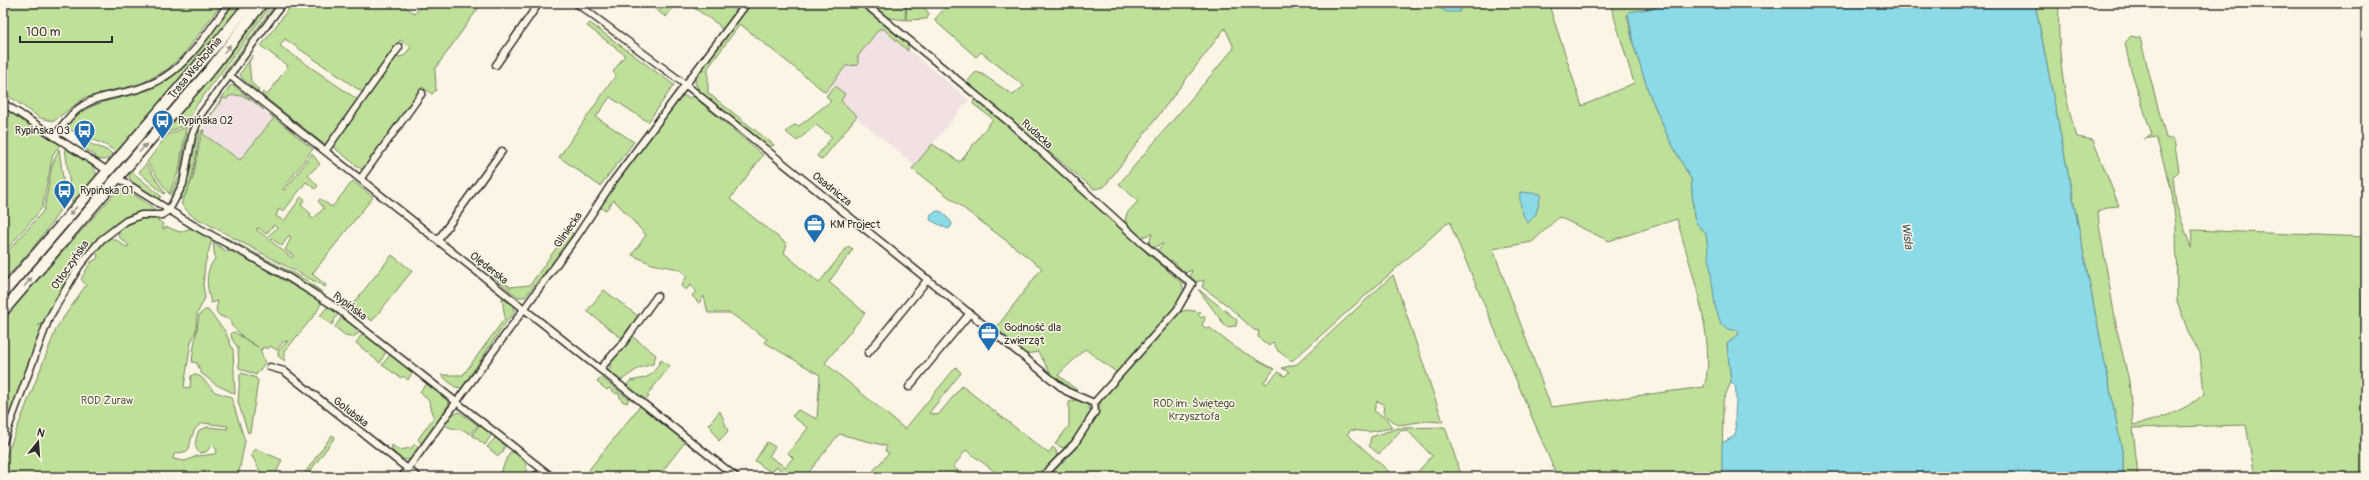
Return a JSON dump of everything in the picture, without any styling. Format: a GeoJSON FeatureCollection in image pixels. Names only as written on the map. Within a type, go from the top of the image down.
{"type":"FeatureCollection","features":[{"type":"Feature","properties":{"kind":"main road","name":"Trasa Wschodnia"},"geometry":{"type":"LineString","coordinates":[[3,293],[250,3]]}},
{"type":"Feature","properties":{"kind":"main road","name":"Trasa Wschodnia"},"geometry":{"type":"LineString","coordinates":[[3,311],[210,70],[262,3]]}},
{"type":"Feature","properties":{"kind":"street"},"geometry":{"type":"LineString","coordinates":[[55,137],[71,114],[80,105],[98,98],[141,88],[172,71],[191,54],[228,3]]}},
{"type":"Feature","properties":{"kind":"street"},"geometry":{"type":"LineString","coordinates":[[169,210],[183,184],[196,122],[283,3]]}},
{"type":"Feature","properties":{"kind":"street"},"geometry":{"type":"LineString","coordinates":[[496,65],[539,3]]}},
{"type":"Feature","properties":{"kind":"street","name":"Osadnicza"},"geometry":{"type":"LineString","coordinates":[[576,3],[686,85],[1066,391],[1094,403]]}},
{"type":"Feature","properties":{"kind":"street","name":"Gliniecka"},"geometry":{"type":"LineString","coordinates":[[402,477],[577,236],[614,180],[747,3]]}},
{"type":"Feature","properties":{"kind":"street","name":"Rudacka"},"geometry":{"type":"LineString","coordinates":[[864,3],[1010,123],[1143,244],[1192,284],[1177,310],[1094,403]]}},
{"type":"Feature","properties":{"kind":"street"},"geometry":{"type":"LineString","coordinates":[[326,150],[399,47]]}},
{"type":"Feature","properties":{"kind":"street","name":"Olęderska"},"geometry":{"type":"LineString","coordinates":[[229,75],[326,150],[736,477]]}},
{"type":"Feature","properties":{"kind":"street"},"geometry":{"type":"LineString","coordinates":[[361,178],[422,93]]}},
{"type":"Feature","properties":{"kind":"street"},"geometry":{"type":"LineString","coordinates":[[3,102],[108,171]]}},
{"type":"Feature","properties":{"kind":"street"},"geometry":{"type":"LineString","coordinates":[[438,240],[502,151]]}},
{"type":"Feature","properties":{"kind":"street","name":"Rypińska"},"geometry":{"type":"LineString","coordinates":[[118,178],[169,210],[321,297],[552,477]]}},
{"type":"Feature","properties":{"kind":"street","name":"Otłoczyńska"},"geometry":{"type":"LineString","coordinates":[[3,442],[52,312],[84,258],[101,240],[126,220],[141,215],[160,215],[169,210]]}},
{"type":"Feature","properties":{"kind":"street"},"geometry":{"type":"LineString","coordinates":[[868,353],[928,279]]}},
{"type":"Feature","properties":{"kind":"street"},"geometry":{"type":"LineString","coordinates":[[600,370],[657,296]]}},
{"type":"Feature","properties":{"kind":"street"},"geometry":{"type":"LineString","coordinates":[[909,387],[970,313]]}},
{"type":"Feature","properties":{"kind":"street","name":"Golubska"},"geometry":{"type":"LineString","coordinates":[[270,367],[284,371],[418,477]]}},
{"type":"Feature","properties":{"kind":"street"},"geometry":{"type":"LineString","coordinates":[[1042,477],[1075,443],[1089,424],[1095,412],[1094,403]]}},
{"type":"Feature","properties":{"kind":"street"},"geometry":{"type":"LineString","coordinates":[[532,477],[545,472]]}},
{"type":"Feature","properties":{"kind":"shaded area"},"geometry":{"type":"Polygon","coordinates":[[[879,29],[884,29],[969,100],[915,165],[825,92],[846,66],[858,65],[858,56],[879,29]]]}},
{"type":"Feature","properties":{"kind":"shaded area"},"geometry":{"type":"Polygon","coordinates":[[[243,94],[274,118],[240,161],[202,133],[206,120],[224,97],[243,94]]]}},
{"type":"Feature","properties":{"kind":"green space"},"geometry":{"type":"Polygon","coordinates":[[[3,3],[222,3],[187,50],[168,69],[142,83],[84,98],[54,121],[40,118],[3,92],[3,3]]]}},
{"type":"Feature","properties":{"kind":"green space"},"geometry":{"type":"Polygon","coordinates":[[[233,3],[245,3],[167,97],[116,152],[66,127],[75,117],[86,109],[110,100],[149,90],[172,77],[183,68],[201,48],[233,3]]]}},
{"type":"Feature","properties":{"kind":"green space"},"geometry":{"type":"Polygon","coordinates":[[[256,3],[258,3],[236,32],[126,161],[125,159],[256,3]]]}},
{"type":"Feature","properties":{"kind":"green space"},"geometry":{"type":"Polygon","coordinates":[[[267,3],[273,3],[196,106],[187,124],[164,134],[171,122],[267,3]]]}},
{"type":"Feature","properties":{"kind":"green space"},"geometry":{"type":"Polygon","coordinates":[[[276,3],[279,3],[223,78],[222,76],[276,3]]]}},
{"type":"Feature","properties":{"kind":"green space"},"geometry":{"type":"Polygon","coordinates":[[[293,3],[400,3],[415,14],[422,3],[482,3],[435,69],[436,90],[432,94],[422,87],[364,169],[361,169],[332,146],[394,58],[404,56],[411,47],[400,40],[362,92],[285,39],[280,46],[358,100],[325,145],[262,95],[263,92],[267,95],[288,66],[261,46],[293,3]]]}},
{"type":"Feature","properties":{"kind":"green space"},"geometry":{"type":"Polygon","coordinates":[[[647,3],[677,3],[666,17],[647,3]]]}},
{"type":"Feature","properties":{"kind":"green space"},"geometry":{"type":"Polygon","coordinates":[[[687,3],[741,3],[722,31],[719,25],[687,3]]]}},
{"type":"Feature","properties":{"kind":"green space"},"geometry":{"type":"Polygon","coordinates":[[[748,3],[859,3],[908,45],[908,51],[884,29],[879,29],[858,56],[858,65],[846,66],[825,92],[740,24],[708,68],[708,93],[774,145],[766,149],[703,97],[695,83],[697,77],[695,76],[748,3]]]}},
{"type":"Feature","properties":{"kind":"green space"},"geometry":{"type":"Polygon","coordinates":[[[868,3],[906,3],[905,20],[884,17],[868,3]]]}},
{"type":"Feature","properties":{"kind":"green space"},"geometry":{"type":"Polygon","coordinates":[[[907,3],[917,4],[925,8],[929,14],[927,19],[906,20],[907,3]]]}},
{"type":"Feature","properties":{"kind":"green space"},"geometry":{"type":"Polygon","coordinates":[[[939,3],[1579,3],[1581,8],[1550,8],[1582,106],[1634,83],[1610,3],[1661,3],[1654,8],[1627,15],[1633,43],[1649,93],[1668,137],[1691,179],[1694,217],[1698,225],[1706,234],[1711,265],[1739,330],[1739,334],[1727,344],[1731,382],[1723,401],[1722,477],[1561,477],[1556,474],[1451,226],[1451,222],[1446,224],[1292,361],[1278,351],[1273,342],[1269,346],[1258,337],[1259,331],[1254,330],[1227,305],[1202,287],[1204,280],[1196,282],[1190,277],[1192,270],[1185,273],[1172,260],[1169,262],[1156,252],[1163,244],[1162,243],[1154,248],[1149,243],[1152,234],[1141,237],[1125,221],[1127,213],[1138,201],[1119,184],[1234,48],[1225,28],[1104,187],[1094,189],[966,83],[976,72],[982,74],[1013,95],[1024,86],[981,52],[976,57],[934,20],[945,8],[939,3]],[[1559,217],[1532,242],[1493,249],[1551,407],[1704,387],[1707,369],[1705,326],[1695,280],[1677,219],[1609,241],[1559,217]]]}},
{"type":"Feature","properties":{"kind":"green space"},"geometry":{"type":"Polygon","coordinates":[[[2035,3],[2059,3],[2060,54],[2072,121],[2077,137],[2093,140],[2119,206],[2107,207],[2098,212],[2117,330],[2129,381],[2133,425],[2171,414],[2197,400],[2204,394],[2200,353],[2189,334],[2177,301],[2176,224],[2171,188],[2156,137],[2144,139],[2152,135],[2130,67],[2125,43],[2131,36],[2140,38],[2166,138],[2174,140],[2179,171],[2173,177],[2176,204],[2191,248],[2192,230],[2366,237],[2366,477],[2255,477],[2246,425],[2133,428],[2138,477],[2123,477],[2123,456],[2035,3]]]}},
{"type":"Feature","properties":{"kind":"green space"},"geometry":{"type":"Polygon","coordinates":[[[590,23],[674,85],[648,122],[610,97],[596,117],[634,142],[600,186],[559,157],[616,75],[613,72],[625,55],[587,26],[590,23]]]}},
{"type":"Feature","properties":{"kind":"green space"},"geometry":{"type":"Polygon","coordinates":[[[253,55],[249,62],[251,82],[259,90],[258,92],[242,78],[240,74],[253,55]]]}},
{"type":"Feature","properties":{"kind":"green space"},"geometry":{"type":"Polygon","coordinates":[[[233,85],[254,102],[244,96],[235,95],[229,96],[227,99],[223,98],[219,106],[209,117],[230,86],[233,85]]]}},
{"type":"Feature","properties":{"kind":"green space"},"geometry":{"type":"Polygon","coordinates":[[[835,86],[845,94],[841,101],[857,116],[822,160],[817,156],[832,137],[816,125],[797,141],[786,132],[794,125],[799,126],[831,101],[826,96],[835,86]]]}},
{"type":"Feature","properties":{"kind":"green space"},"geometry":{"type":"Polygon","coordinates":[[[681,95],[691,98],[693,96],[763,155],[730,199],[787,244],[784,253],[819,283],[848,246],[853,249],[829,282],[865,313],[825,363],[905,429],[956,367],[961,373],[929,413],[938,415],[962,386],[1048,453],[1053,447],[1056,450],[1057,457],[1035,477],[1002,477],[966,450],[953,467],[967,477],[868,477],[889,453],[885,451],[887,446],[839,434],[805,477],[783,477],[779,474],[782,470],[776,467],[772,473],[755,461],[767,442],[775,447],[769,456],[785,467],[793,458],[788,453],[808,428],[792,416],[798,410],[817,419],[820,375],[764,342],[767,339],[730,313],[708,313],[704,296],[699,303],[692,296],[696,291],[691,285],[686,290],[681,286],[687,276],[679,269],[652,264],[632,255],[646,235],[614,200],[606,210],[598,207],[681,95]]]}},
{"type":"Feature","properties":{"kind":"green space"},"geometry":{"type":"Polygon","coordinates":[[[974,100],[982,103],[1112,215],[1147,253],[1182,283],[1184,293],[1178,303],[1128,362],[1116,372],[1085,349],[1058,375],[1077,390],[1074,391],[1052,375],[1038,352],[1027,354],[1021,351],[996,328],[1042,268],[912,169],[932,144],[960,162],[993,119],[973,104],[974,100]]]}},
{"type":"Feature","properties":{"kind":"green space"},"geometry":{"type":"Polygon","coordinates":[[[3,106],[60,145],[53,154],[42,208],[3,254],[3,106]]]}},
{"type":"Feature","properties":{"kind":"green space"},"geometry":{"type":"Polygon","coordinates":[[[269,114],[313,149],[283,189],[285,190],[312,154],[320,164],[308,175],[318,186],[315,189],[306,182],[283,212],[279,209],[276,216],[284,221],[301,197],[305,199],[301,205],[311,214],[310,217],[313,219],[324,208],[318,201],[320,199],[332,207],[353,181],[373,197],[312,274],[326,285],[325,287],[191,215],[181,204],[193,178],[202,130],[204,130],[203,134],[240,160],[274,118],[269,114]],[[274,225],[266,234],[259,228],[256,229],[292,258],[294,256],[285,250],[291,238],[289,235],[282,246],[268,236],[277,228],[274,225]]]}},
{"type":"Feature","properties":{"kind":"green space"},"geometry":{"type":"Polygon","coordinates":[[[192,125],[181,178],[173,196],[170,195],[179,177],[187,132],[189,126],[192,125]]]}},
{"type":"Feature","properties":{"kind":"green space"},"geometry":{"type":"Polygon","coordinates":[[[186,127],[179,170],[169,194],[147,162],[167,135],[186,127]]]}},
{"type":"Feature","properties":{"kind":"green space"},"geometry":{"type":"Polygon","coordinates":[[[200,130],[191,179],[188,189],[180,200],[190,172],[197,132],[200,130]]]}},
{"type":"Feature","properties":{"kind":"green space"},"geometry":{"type":"Polygon","coordinates":[[[88,143],[109,151],[113,155],[105,160],[95,159],[96,156],[84,148],[88,143]]]}},
{"type":"Feature","properties":{"kind":"green space"},"geometry":{"type":"Polygon","coordinates":[[[65,148],[92,166],[96,172],[95,180],[72,202],[65,148]]]}},
{"type":"Feature","properties":{"kind":"green space"},"geometry":{"type":"Polygon","coordinates":[[[59,149],[65,192],[58,214],[40,239],[3,282],[3,257],[44,210],[52,166],[59,149]]]}},
{"type":"Feature","properties":{"kind":"green space"},"geometry":{"type":"Polygon","coordinates":[[[146,164],[165,193],[164,194],[139,172],[146,164]]]}},
{"type":"Feature","properties":{"kind":"green space"},"geometry":{"type":"Polygon","coordinates":[[[118,165],[121,168],[3,306],[3,299],[118,165]]]}},
{"type":"Feature","properties":{"kind":"green space"},"geometry":{"type":"Polygon","coordinates":[[[131,171],[161,196],[159,199],[132,182],[129,177],[131,171]]]}},
{"type":"Feature","properties":{"kind":"green space"},"geometry":{"type":"Polygon","coordinates":[[[122,189],[126,189],[155,209],[131,215],[122,219],[97,240],[77,264],[60,291],[45,320],[38,326],[44,322],[15,403],[3,424],[3,319],[115,193],[122,189]]]}},
{"type":"Feature","properties":{"kind":"green space","name":"ROD Żuraw"},"geometry":{"type":"Polygon","coordinates":[[[155,218],[163,224],[163,229],[167,227],[180,232],[191,228],[212,239],[205,264],[203,285],[205,298],[197,314],[196,331],[191,342],[184,387],[190,388],[191,376],[194,374],[201,377],[215,392],[231,397],[245,441],[238,477],[3,477],[5,459],[57,327],[86,285],[81,279],[91,262],[97,259],[98,255],[93,252],[110,238],[118,241],[126,247],[129,246],[118,236],[121,228],[140,219],[155,218]],[[203,423],[199,425],[192,435],[188,451],[174,454],[173,459],[185,461],[197,456],[215,454],[217,450],[212,445],[206,452],[199,453],[197,450],[196,442],[199,430],[208,427],[227,429],[228,426],[203,423]]]}},
{"type":"Feature","properties":{"kind":"green space"},"geometry":{"type":"Polygon","coordinates":[[[569,230],[573,234],[573,237],[525,297],[518,297],[492,276],[493,273],[510,287],[530,285],[569,230]]]}},
{"type":"Feature","properties":{"kind":"green space"},"geometry":{"type":"Polygon","coordinates":[[[225,237],[306,280],[322,292],[224,239],[225,237]]]}},
{"type":"Feature","properties":{"kind":"green space"},"geometry":{"type":"Polygon","coordinates":[[[213,242],[226,251],[234,252],[322,302],[316,313],[285,351],[285,361],[278,356],[278,351],[288,341],[283,342],[277,350],[270,346],[268,349],[263,347],[262,350],[260,349],[265,363],[256,375],[239,368],[238,348],[232,339],[231,333],[234,332],[245,339],[231,325],[231,320],[220,316],[216,311],[218,301],[211,303],[207,280],[209,269],[215,259],[213,242]]]}},
{"type":"Feature","properties":{"kind":"green space"},"geometry":{"type":"Polygon","coordinates":[[[392,255],[412,271],[372,321],[352,305],[392,255]]]}},
{"type":"Feature","properties":{"kind":"green space","name":"ROD im. Świętego Krzysztofa"},"geometry":{"type":"Polygon","coordinates":[[[1393,275],[1443,422],[1427,421],[1398,425],[1383,413],[1384,404],[1377,401],[1374,411],[1386,418],[1392,428],[1369,432],[1351,430],[1347,434],[1395,477],[1046,477],[1081,438],[1096,418],[1102,398],[1177,313],[1187,310],[1201,312],[1198,315],[1201,318],[1204,315],[1205,319],[1202,325],[1207,329],[1210,328],[1236,348],[1274,369],[1264,382],[1266,384],[1278,372],[1285,376],[1289,372],[1282,368],[1297,364],[1393,275]]]}},
{"type":"Feature","properties":{"kind":"green space"},"geometry":{"type":"Polygon","coordinates":[[[1198,289],[1237,320],[1236,326],[1226,327],[1198,289]]]}},
{"type":"Feature","properties":{"kind":"green space"},"geometry":{"type":"Polygon","coordinates":[[[604,290],[638,316],[621,338],[587,311],[604,290]]]}},
{"type":"Feature","properties":{"kind":"green space"},"geometry":{"type":"Polygon","coordinates":[[[502,298],[512,305],[515,312],[506,322],[462,388],[455,387],[441,375],[463,375],[505,318],[502,298]]]}},
{"type":"Feature","properties":{"kind":"green space"},"geometry":{"type":"Polygon","coordinates":[[[328,306],[338,313],[332,325],[320,316],[328,306]]]}},
{"type":"Feature","properties":{"kind":"green space"},"geometry":{"type":"Polygon","coordinates":[[[205,310],[208,310],[225,331],[233,350],[235,394],[215,384],[201,373],[197,363],[192,362],[199,315],[205,310]]]}},
{"type":"Feature","properties":{"kind":"green space"},"geometry":{"type":"Polygon","coordinates":[[[341,318],[344,318],[360,329],[360,332],[352,338],[348,335],[346,336],[335,327],[341,318]]]}},
{"type":"Feature","properties":{"kind":"green space"},"geometry":{"type":"Polygon","coordinates":[[[362,334],[365,334],[386,351],[380,363],[356,343],[362,334]]]}},
{"type":"Feature","properties":{"kind":"green space"},"geometry":{"type":"Polygon","coordinates":[[[632,336],[656,355],[653,364],[639,368],[620,381],[607,371],[610,367],[610,361],[632,336]]]}},
{"type":"Feature","properties":{"kind":"green space"},"geometry":{"type":"Polygon","coordinates":[[[392,355],[413,371],[408,380],[403,376],[401,378],[382,365],[389,356],[392,355]]]}},
{"type":"Feature","properties":{"kind":"green space"},"geometry":{"type":"Polygon","coordinates":[[[661,360],[670,366],[647,395],[649,396],[647,399],[642,399],[626,387],[630,381],[650,375],[661,360]]]}},
{"type":"Feature","properties":{"kind":"green space"},"geometry":{"type":"Polygon","coordinates":[[[242,373],[256,378],[258,381],[250,432],[248,433],[238,402],[240,375],[242,373]]]}},
{"type":"Feature","properties":{"kind":"green space"},"geometry":{"type":"Polygon","coordinates":[[[601,377],[629,399],[627,403],[622,401],[618,393],[616,394],[609,388],[607,390],[597,382],[601,377]]]}},
{"type":"Feature","properties":{"kind":"green space"},"geometry":{"type":"Polygon","coordinates":[[[428,383],[446,397],[449,404],[422,445],[418,439],[434,417],[429,401],[420,391],[428,383]]]}},
{"type":"Feature","properties":{"kind":"green space"},"geometry":{"type":"Polygon","coordinates":[[[1076,400],[1087,404],[1091,412],[1072,443],[1063,448],[1055,444],[1069,426],[1069,402],[1076,400]]]}},
{"type":"Feature","properties":{"kind":"green space"},"geometry":{"type":"Polygon","coordinates":[[[640,406],[685,442],[658,477],[583,477],[640,406]]]}},
{"type":"Feature","properties":{"kind":"green space"},"geometry":{"type":"Polygon","coordinates":[[[720,411],[728,431],[719,441],[709,424],[720,411]]]}},
{"type":"Feature","properties":{"kind":"green space"},"geometry":{"type":"Polygon","coordinates":[[[459,412],[478,425],[470,434],[464,430],[450,428],[443,424],[451,415],[459,412]]]}},
{"type":"Feature","properties":{"kind":"green space"},"geometry":{"type":"Polygon","coordinates":[[[480,424],[492,434],[485,445],[472,435],[480,424]]]}},
{"type":"Feature","properties":{"kind":"green space"},"geometry":{"type":"Polygon","coordinates":[[[1445,427],[1462,477],[1413,477],[1432,456],[1407,430],[1400,431],[1379,454],[1369,446],[1371,437],[1398,428],[1445,427]]]}},
{"type":"Feature","properties":{"kind":"green space"},"geometry":{"type":"Polygon","coordinates":[[[332,435],[335,437],[306,477],[302,477],[332,435]]]}},
{"type":"Feature","properties":{"kind":"green space"},"geometry":{"type":"Polygon","coordinates":[[[495,438],[505,444],[503,452],[498,456],[487,447],[495,438]]]}},
{"type":"Feature","properties":{"kind":"green space"},"geometry":{"type":"Polygon","coordinates":[[[415,444],[419,448],[412,458],[407,460],[395,456],[396,454],[391,449],[392,445],[399,450],[411,448],[415,444]]]}},
{"type":"Feature","properties":{"kind":"green space"},"geometry":{"type":"Polygon","coordinates":[[[256,449],[282,460],[274,477],[263,477],[251,454],[256,449]]]}},
{"type":"Feature","properties":{"kind":"green space"},"geometry":{"type":"Polygon","coordinates":[[[510,452],[515,452],[525,460],[527,470],[522,477],[498,477],[510,452]]]}},
{"type":"Feature","properties":{"kind":"water"},"geometry":{"type":"Polygon","coordinates":[[[1437,3],[1465,3],[1459,12],[1447,12],[1436,6],[1437,3]]]}},
{"type":"Feature","properties":{"kind":"water","name":"Wisła"},"geometry":{"type":"Polygon","coordinates":[[[1661,3],[2035,3],[2123,456],[2123,477],[1722,477],[1722,443],[1733,437],[1736,432],[1736,391],[1735,385],[1731,382],[1727,344],[1739,334],[1739,331],[1728,329],[1721,324],[1715,306],[1706,234],[1696,223],[1694,217],[1691,179],[1668,137],[1649,93],[1633,43],[1628,12],[1655,8],[1661,3]]]}},
{"type":"Feature","properties":{"kind":"water"},"geometry":{"type":"Polygon","coordinates":[[[1520,192],[1541,194],[1536,214],[1528,223],[1521,209],[1520,192]]]}},
{"type":"Feature","properties":{"kind":"water"},"geometry":{"type":"Polygon","coordinates":[[[937,211],[942,212],[952,223],[951,227],[948,229],[930,220],[931,214],[937,211]]]}},
{"type":"Feature","properties":{"kind":"place","name":"Rypińska 02"},"geometry":{"type":"Point","coordinates":[162,140]}},
{"type":"Feature","properties":{"kind":"place","name":"Rypińska 03"},"geometry":{"type":"Point","coordinates":[85,150]}},
{"type":"Feature","properties":{"kind":"place","name":"Rypińska 01"},"geometry":{"type":"Point","coordinates":[64,210]}},
{"type":"Feature","properties":{"kind":"place","name":"KM Project"},"geometry":{"type":"Point","coordinates":[815,244]}},
{"type":"Feature","properties":{"kind":"place","name":"Godność dla zwierząt"},"geometry":{"type":"Point","coordinates":[988,352]}}]}
